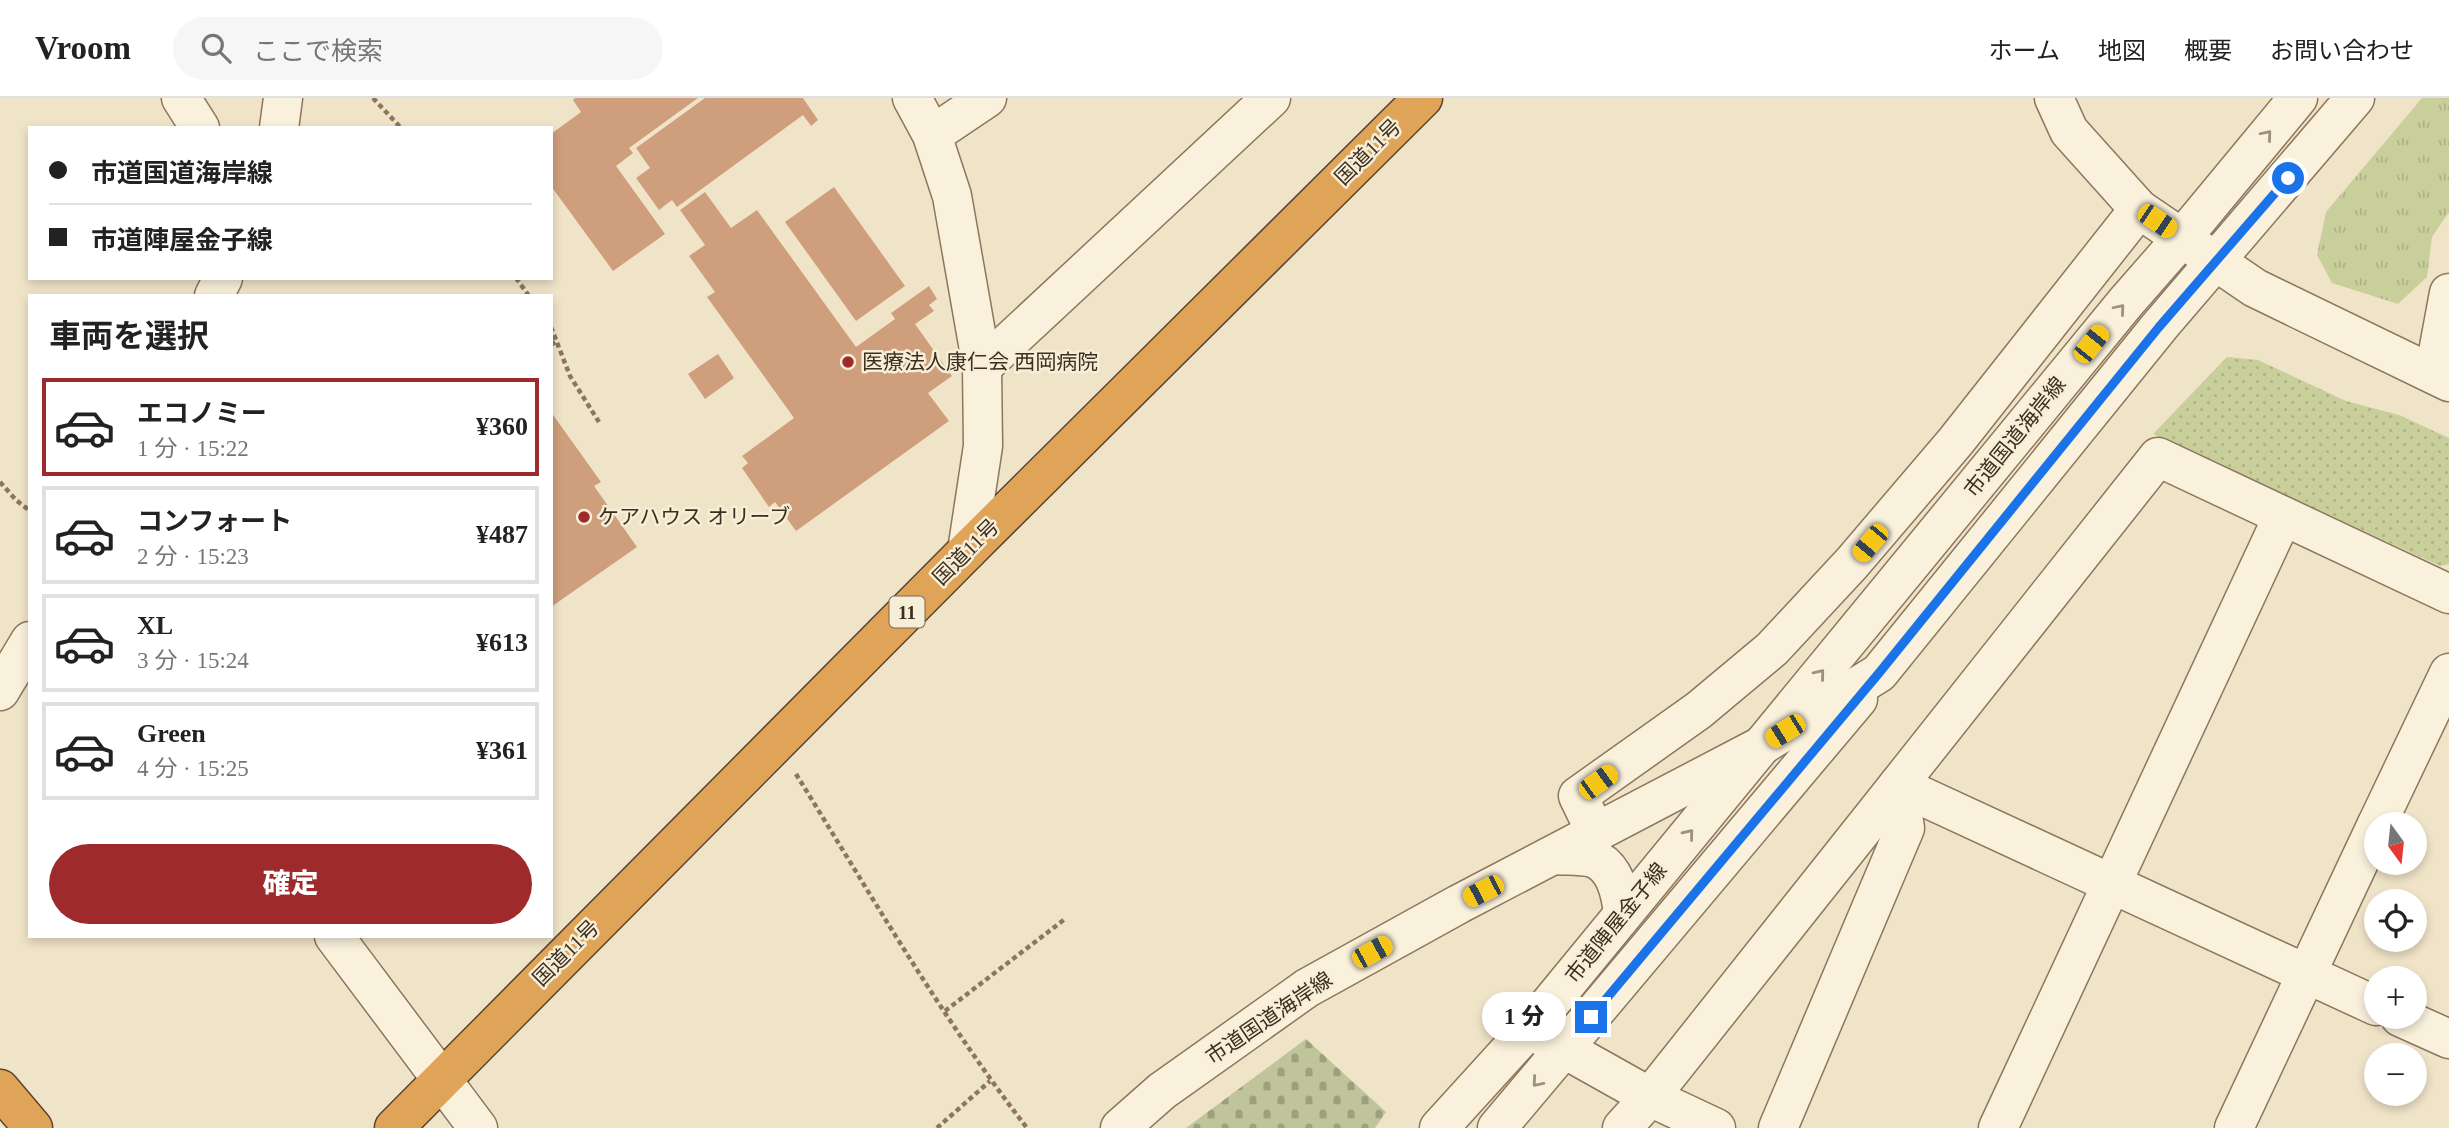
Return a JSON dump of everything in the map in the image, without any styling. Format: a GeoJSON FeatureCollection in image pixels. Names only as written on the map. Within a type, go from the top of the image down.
{"type":"FeatureCollection","features":[{"type":"Feature","properties":{"kind":"highway","name":"国道11号"},"geometry":{"type":"LineString","coordinates":[[394,1128],[967,551],[1423,98]]}},
{"type":"Feature","properties":{"kind":"highway"},"geometry":{"type":"LineString","coordinates":[[0,1088],[33,1128]]}},
{"type":"Feature","properties":{"kind":"street"},"geometry":{"type":"LineString","coordinates":[[181,98],[199,126]]}},
{"type":"Feature","properties":{"kind":"street"},"geometry":{"type":"LineString","coordinates":[[279,126],[283,98]]}},
{"type":"Feature","properties":{"kind":"street"},"geometry":{"type":"LineString","coordinates":[[912,98],[932,135],[952,197],[982,367],[983,446],[967,551]]}},
{"type":"Feature","properties":{"kind":"street"},"geometry":{"type":"LineString","coordinates":[[932,135],[988,98]]}},
{"type":"Feature","properties":{"kind":"street"},"geometry":{"type":"LineString","coordinates":[[982,367],[1271,98]]}},
{"type":"Feature","properties":{"kind":"street"},"geometry":{"type":"LineString","coordinates":[[2054,98],[2069,131],[2139,209],[2263,293],[2442,378],[2449,293]]}},
{"type":"Feature","properties":{"kind":"street","name":"市道国道海岸線"},"geometry":{"type":"LineString","coordinates":[[1761,746],[2126,302],[2298,98]]}},
{"type":"Feature","properties":{"kind":"street","name":"市道国道海岸線"},"geometry":{"type":"LineString","coordinates":[[1120,1128],[1162,1091],[1307,988],[1761,746],[1879,673],[2159,327],[2355,98]]}},
{"type":"Feature","properties":{"kind":"street"},"geometry":{"type":"LineString","coordinates":[[1596,833],[1578,796],[1699,709],[1772,649],[1852,563],[1956,441],[2139,209]]}},
{"type":"Feature","properties":{"kind":"street"},"geometry":{"type":"LineString","coordinates":[[1622,1128],[1650,1097],[2158,457],[2449,594]]}},
{"type":"Feature","properties":{"kind":"street"},"geometry":{"type":"LineString","coordinates":[[1998,1128],[2283,516]]}},
{"type":"Feature","properties":{"kind":"street"},"geometry":{"type":"LineString","coordinates":[[0,691],[28,644]]}},
{"type":"Feature","properties":{"kind":"street","name":"市道陣屋金子線"},"geometry":{"type":"LineString","coordinates":[[1497,1128],[1879,673]]}},
{"type":"Feature","properties":{"kind":"street"},"geometry":{"type":"LineString","coordinates":[[2383,812],[2449,673]]}},
{"type":"Feature","properties":{"kind":"street","name":"市道陣屋金子線"},"geometry":{"type":"LineString","coordinates":[[1438,1128],[1530,1028],[1761,746]]}},
{"type":"Feature","properties":{"kind":"street"},"geometry":{"type":"LineString","coordinates":[[1898,785],[2364,1000]]}},
{"type":"Feature","properties":{"kind":"street"},"geometry":{"type":"LineString","coordinates":[[1778,1128],[1905,828],[1898,785]]}},
{"type":"Feature","properties":{"kind":"street"},"geometry":{"type":"LineString","coordinates":[[2234,1128],[2364,852]]}},
{"type":"Feature","properties":{"kind":"street"},"geometry":{"type":"LineString","coordinates":[[1554,855],[1594,859],[1608,871],[1620,890],[1623,914]]}},
{"type":"Feature","properties":{"kind":"street"},"geometry":{"type":"LineString","coordinates":[[336,938],[478,1128]]}},
{"type":"Feature","properties":{"kind":"street"},"geometry":{"type":"LineString","coordinates":[[1530,1028],[1564,1050],[1650,1097],[1716,1128]]}},
{"type":"Feature","properties":{"kind":"street"},"geometry":{"type":"LineString","coordinates":[[2427,1029],[2449,1039]]}},
{"type":"Feature","properties":{"kind":"path"},"geometry":{"type":"LineString","coordinates":[[373,98],[399,126]]}},
{"type":"Feature","properties":{"kind":"path"},"geometry":{"type":"LineString","coordinates":[[553,332],[570,376],[599,422]]}},
{"type":"Feature","properties":{"kind":"path"},"geometry":{"type":"LineString","coordinates":[[553,344],[557,341]]}},
{"type":"Feature","properties":{"kind":"path"},"geometry":{"type":"LineString","coordinates":[[0,482],[28,509]]}},
{"type":"Feature","properties":{"kind":"path"},"geometry":{"type":"LineString","coordinates":[[776,743],[990,1081],[1027,1128]]}},
{"type":"Feature","properties":{"kind":"path"},"geometry":{"type":"LineString","coordinates":[[945,1011],[1065,919]]}},
{"type":"Feature","properties":{"kind":"path"},"geometry":{"type":"LineString","coordinates":[[937,1128],[990,1081]]}},
{"type":"Feature","properties":{"kind":"green space"},"geometry":{"type":"Polygon","coordinates":[[[2422,98],[2449,98],[2449,212],[2432,237],[2427,277],[2398,304],[2332,283],[2317,255],[2326,212],[2422,98]]]}},
{"type":"Feature","properties":{"kind":"green space"},"geometry":{"type":"Polygon","coordinates":[[[2227,357],[2258,360],[2346,401],[2399,415],[2449,438],[2449,564],[2440,566],[2153,434],[2227,357]]]}},
{"type":"Feature","properties":{"kind":"green space"},"geometry":{"type":"Polygon","coordinates":[[[1306,1039],[1386,1112],[1375,1128],[1186,1128],[1306,1039]]]}},
{"type":"Feature","properties":{"kind":"building"},"geometry":{"type":"Polygon","coordinates":[[[698,98],[629,148],[633,153],[616,166],[665,234],[613,271],[553,189],[553,133],[581,112],[573,100],[698,98]]]}},
{"type":"Feature","properties":{"kind":"building"},"geometry":{"type":"Polygon","coordinates":[[[705,98],[803,98],[818,120],[811,126],[803,115],[677,207],[672,200],[659,210],[636,178],[650,168],[636,148],[705,98]]]}},
{"type":"Feature","properties":{"kind":"building"},"geometry":{"type":"Polygon","coordinates":[[[834,187],[905,286],[856,321],[785,222],[834,187]]]}},
{"type":"Feature","properties":{"kind":"building","name":"医療法人康仁会 西岡病院"},"geometry":{"type":"Polygon","coordinates":[[[705,192],[731,228],[757,210],[856,347],[895,319],[891,313],[929,286],[937,299],[929,305],[934,311],[915,324],[952,376],[928,393],[949,421],[796,531],[775,502],[769,507],[742,468],[748,463],[742,456],[794,418],[707,297],[715,292],[689,256],[705,245],[680,210],[705,192]]]}},
{"type":"Feature","properties":{"kind":"building"},"geometry":{"type":"Polygon","coordinates":[[[718,354],[734,378],[705,399],[688,374],[718,354]]]}},
{"type":"Feature","properties":{"kind":"building","name":"ケアハウス オリーブ"},"geometry":{"type":"Polygon","coordinates":[[[553,415],[601,482],[594,486],[637,547],[553,606],[553,415]]]}},
{"type":"Feature","properties":{"kind":"place","name":"医療法人康仁会 西岡病院"},"geometry":{"type":"Point","coordinates":[848,362]}},
{"type":"Feature","properties":{"kind":"place","name":"ケアハウス オリーブ"},"geometry":{"type":"Point","coordinates":[584,517]}},
{"type":"Feature","properties":{"kind":"route"},"geometry":{"type":"LineString","coordinates":[[1591,1017],[1879,673],[2159,327],[2288,178]]}}]}
